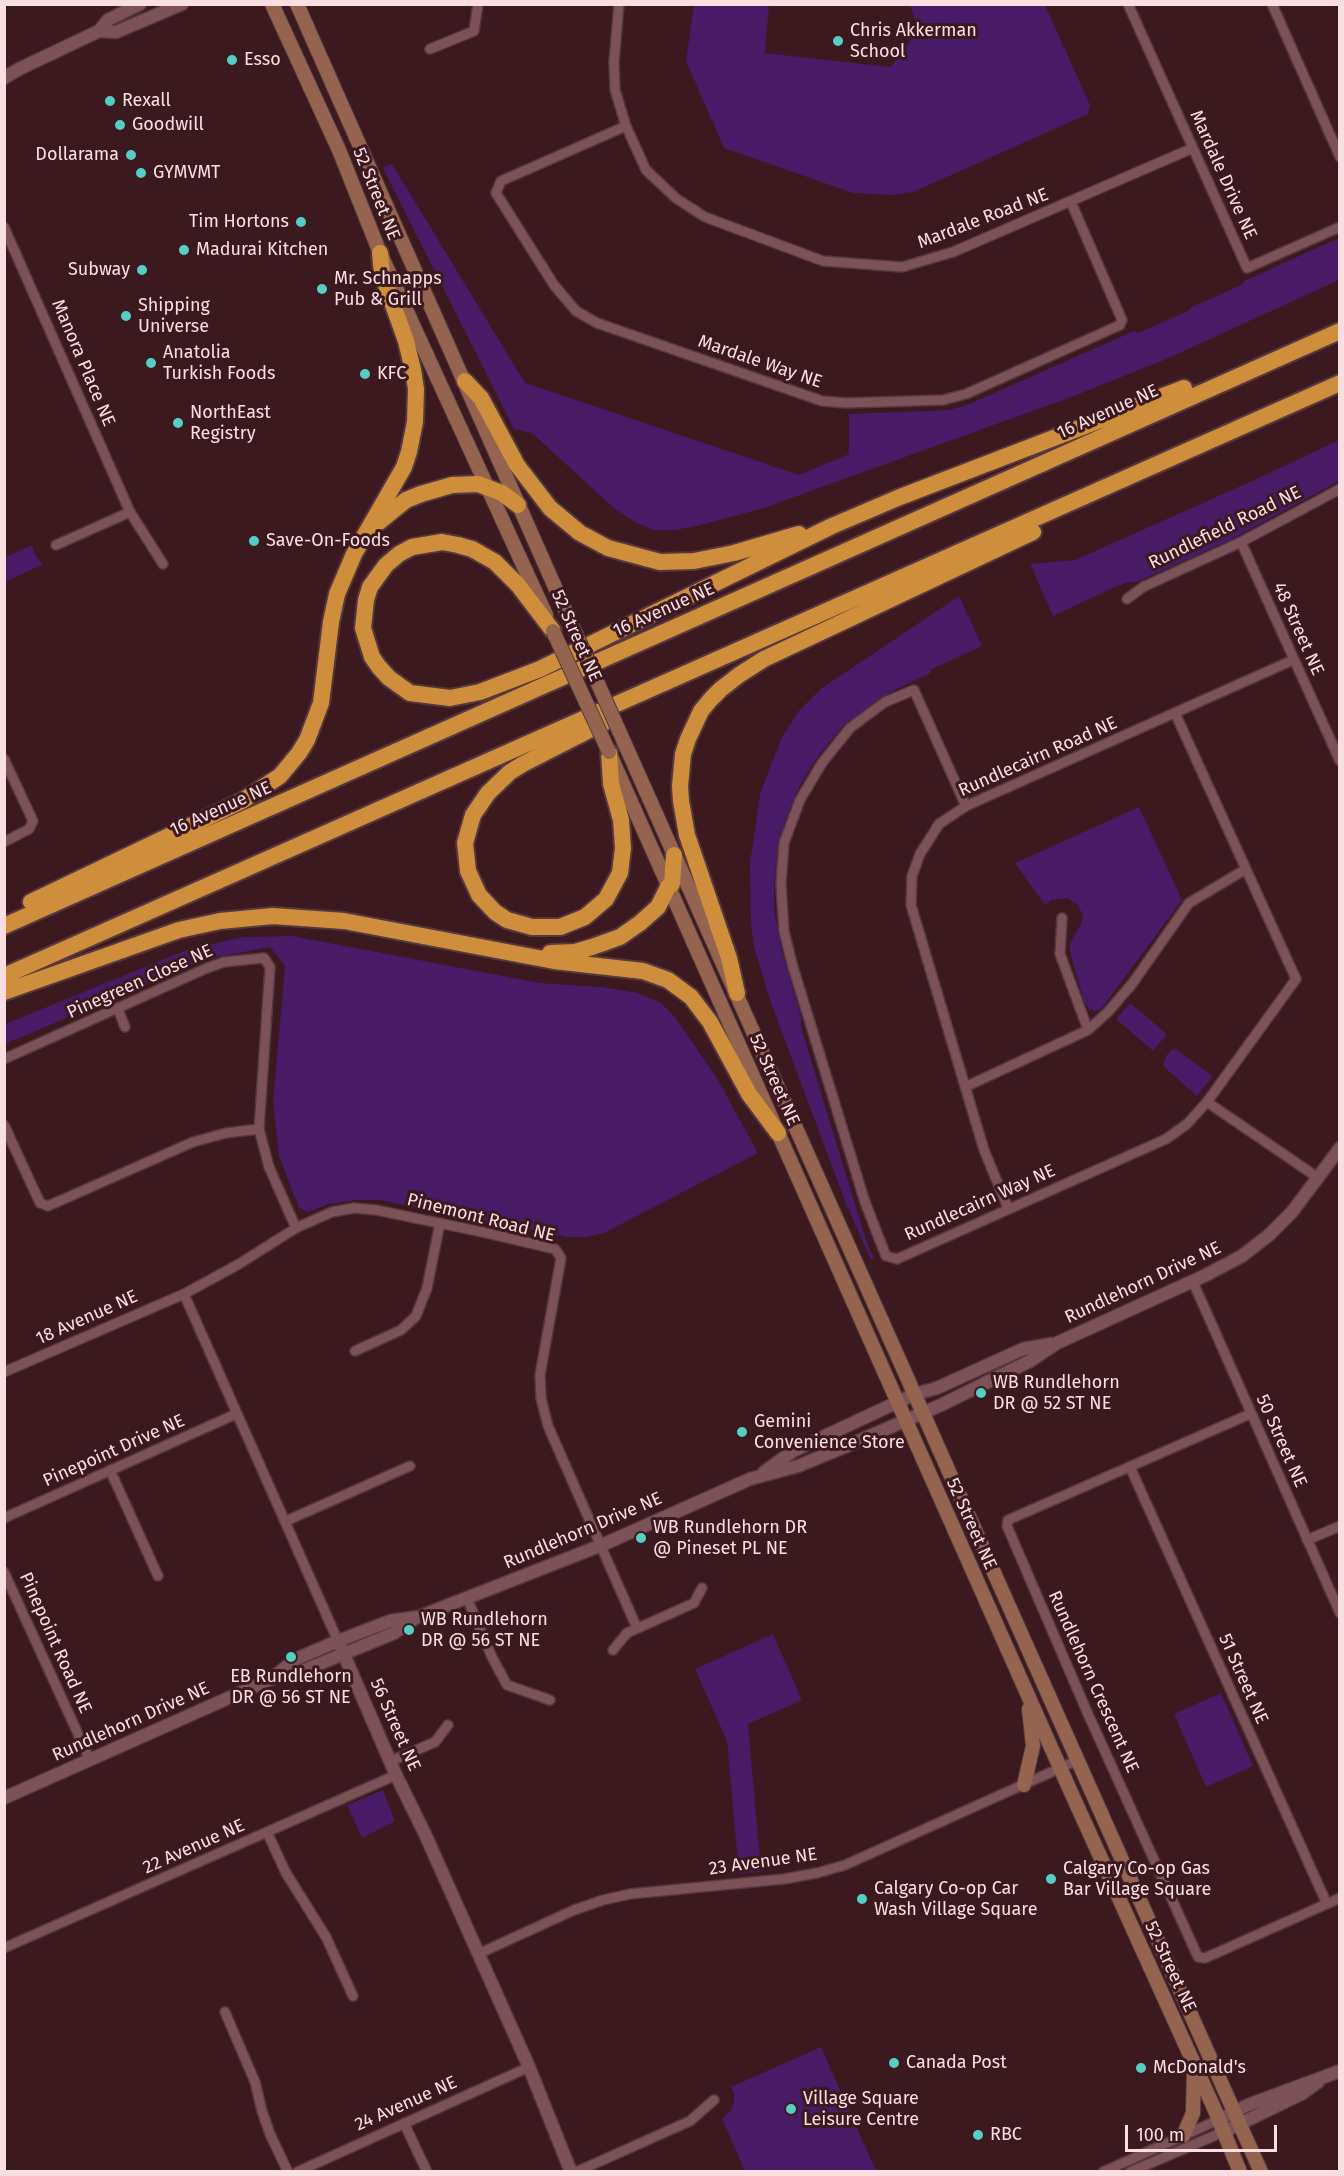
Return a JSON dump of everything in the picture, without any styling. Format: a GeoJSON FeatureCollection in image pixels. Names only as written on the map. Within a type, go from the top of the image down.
{"type":"FeatureCollection","features":[{"type":"Feature","properties":{"kind":"highway"},"geometry":{"type":"LineString","coordinates":[[4,915],[242,801],[280,776],[299,753],[313,729],[324,688],[331,622],[337,594],[347,568],[404,467],[415,422],[416,389],[413,369],[406,341],[382,274],[380,253]]}},
{"type":"Feature","properties":{"kind":"highway","name":"16 Avenue NE"},"geometry":{"type":"LineString","coordinates":[[4,926],[1340,331]]}},
{"type":"Feature","properties":{"kind":"highway"},"geometry":{"type":"LineString","coordinates":[[554,631],[518,585],[495,562],[472,549],[442,542],[412,547],[386,565],[370,587],[363,628],[372,657],[379,667],[389,678],[410,693],[450,698],[480,692],[540,669],[832,526],[900,497],[1226,372],[1268,363]]}},
{"type":"Feature","properties":{"kind":"highway"},"geometry":{"type":"LineString","coordinates":[[465,381],[481,398],[517,465],[549,508],[580,533],[608,548],[660,562],[694,561],[734,553],[810,530],[832,526]]}},
{"type":"Feature","properties":{"kind":"highway"},"geometry":{"type":"LineString","coordinates":[[4,976],[1340,383]]}},
{"type":"Feature","properties":{"kind":"highway"},"geometry":{"type":"LineString","coordinates":[[737,993],[729,958],[687,835],[681,801],[683,754],[694,725],[711,699],[739,675],[788,647],[1139,482],[1172,459]]}},
{"type":"Feature","properties":{"kind":"highway"},"geometry":{"type":"LineString","coordinates":[[362,541],[395,508],[436,488],[465,483],[478,484],[502,492],[518,505]]}},
{"type":"Feature","properties":{"kind":"highway"},"geometry":{"type":"LineString","coordinates":[[609,752],[611,784],[621,820],[623,848],[620,873],[606,899],[585,917],[560,927],[532,927],[507,920],[478,895],[465,857],[465,843],[473,814],[498,782],[523,764],[807,621]]}},
{"type":"Feature","properties":{"kind":"highway"},"geometry":{"type":"LineString","coordinates":[[519,954],[575,951],[620,937],[658,907],[668,887],[672,884],[674,855]]}},
{"type":"Feature","properties":{"kind":"highway"},"geometry":{"type":"LineString","coordinates":[[4,992],[179,930],[220,921],[255,917],[291,916],[344,921],[554,962],[643,971],[656,974],[680,987],[702,1010],[749,1094],[778,1133]]}},
{"type":"Feature","properties":{"kind":"main road","name":"52 Street NE"},"geometry":{"type":"LineString","coordinates":[[272,4],[339,150],[380,253],[609,752],[1194,2064],[1240,2172]]}},
{"type":"Feature","properties":{"kind":"main road","name":"52 Street NE"},"geometry":{"type":"LineString","coordinates":[[297,4],[1261,2172]]}},
{"type":"Feature","properties":{"kind":"main road"},"geometry":{"type":"LineString","coordinates":[[1024,1785],[1033,1746],[1028,1695]]}},
{"type":"Feature","properties":{"kind":"main road"},"geometry":{"type":"LineString","coordinates":[[1183,2136],[1193,2113],[1194,2064]]}},
{"type":"Feature","properties":{"kind":"street"},"geometry":{"type":"LineString","coordinates":[[99,32],[108,20],[140,4]]}},
{"type":"Feature","properties":{"kind":"street"},"geometry":{"type":"LineString","coordinates":[[4,78],[99,32],[116,32],[182,4]]}},
{"type":"Feature","properties":{"kind":"street"},"geometry":{"type":"LineString","coordinates":[[430,49],[474,31],[478,4]]}},
{"type":"Feature","properties":{"kind":"street","name":"Mardale Road NE"},"geometry":{"type":"LineString","coordinates":[[619,4],[614,62],[615,90],[626,126],[646,170],[677,199],[705,217],[823,261],[902,267],[953,252],[1193,148]]}},
{"type":"Feature","properties":{"kind":"street","name":"Mardale Drive NE"},"geometry":{"type":"LineString","coordinates":[[1128,4],[1247,268],[1340,227]]}},
{"type":"Feature","properties":{"kind":"street"},"geometry":{"type":"LineString","coordinates":[[1272,4],[1340,157]]}},
{"type":"Feature","properties":{"kind":"street","name":"Mardale Way NE"},"geometry":{"type":"LineString","coordinates":[[626,126],[501,181],[496,193],[554,285],[576,310],[597,323],[822,401],[846,403],[943,400],[966,394],[1120,325],[1122,320],[1071,202]]}},
{"type":"Feature","properties":{"kind":"street","name":"Manora Place NE"},"geometry":{"type":"LineString","coordinates":[[4,228],[130,512],[164,564]]}},
{"type":"Feature","properties":{"kind":"street","name":"Rundlefield Road NE"},"geometry":{"type":"LineString","coordinates":[[1127,599],[1143,587],[1241,542],[1340,489]]}},
{"type":"Feature","properties":{"kind":"street"},"geometry":{"type":"LineString","coordinates":[[56,545],[130,512]]}},
{"type":"Feature","properties":{"kind":"street","name":"48 Street NE"},"geometry":{"type":"LineString","coordinates":[[1241,542],[1340,761]]}},
{"type":"Feature","properties":{"kind":"street","name":"Rundlecairn Road NE"},"geometry":{"type":"LineString","coordinates":[[1008,1209],[984,1150],[911,905],[912,876],[920,854],[939,824],[966,806],[1293,660]]}},
{"type":"Feature","properties":{"kind":"street","name":"Rundlecairn Way NE"},"geometry":{"type":"LineString","coordinates":[[966,806],[914,690],[885,702],[850,728],[822,763],[800,800],[784,843],[781,884],[784,931],[864,1202],[886,1256],[897,1259],[1166,1139],[1187,1124],[1207,1102],[1296,979],[1175,713]]}},
{"type":"Feature","properties":{"kind":"street"},"geometry":{"type":"LineString","coordinates":[[4,759],[33,821],[29,829],[4,842]]}},
{"type":"Feature","properties":{"kind":"street"},"geometry":{"type":"LineString","coordinates":[[965,1087],[1088,1030],[1108,1012],[1132,984],[1189,903],[1246,869]]}},
{"type":"Feature","properties":{"kind":"street"},"geometry":{"type":"LineString","coordinates":[[1062,918],[1060,954],[1088,1030]]}},
{"type":"Feature","properties":{"kind":"street","name":"Pinegreen Close NE"},"geometry":{"type":"LineString","coordinates":[[4,1059],[224,962],[264,958],[270,967],[259,1129],[269,1167],[296,1228]]}},
{"type":"Feature","properties":{"kind":"street"},"geometry":{"type":"LineString","coordinates":[[118,1009],[125,1027]]}},
{"type":"Feature","properties":{"kind":"street"},"geometry":{"type":"LineString","coordinates":[[1207,1102],[1317,1177]]}},
{"type":"Feature","properties":{"kind":"street"},"geometry":{"type":"LineString","coordinates":[[4,1125],[39,1203],[48,1206],[193,1142],[226,1133],[259,1129]]}},
{"type":"Feature","properties":{"kind":"street","name":"Rundlehorn Drive NE"},"geometry":{"type":"LineString","coordinates":[[4,1798],[271,1678],[302,1671],[394,1633],[418,1617],[602,1545],[761,1474],[793,1451],[915,1394],[938,1388],[1023,1349],[1057,1342],[1193,1282],[1242,1256],[1269,1235],[1292,1212],[1340,1148]]}},
{"type":"Feature","properties":{"kind":"street","name":"Pinemont Road NE"},"geometry":{"type":"LineString","coordinates":[[184,1294],[239,1264],[296,1228],[332,1212],[354,1208],[376,1210],[440,1223],[555,1249],[561,1258],[540,1375],[541,1398],[548,1426],[637,1628]]}},
{"type":"Feature","properties":{"kind":"street"},"geometry":{"type":"LineString","coordinates":[[355,1351],[401,1330],[416,1316],[427,1288],[440,1223]]}},
{"type":"Feature","properties":{"kind":"street","name":"50 Street NE"},"geometry":{"type":"LineString","coordinates":[[1193,1282],[1340,1613]]}},
{"type":"Feature","properties":{"kind":"street","name":"18 Avenue NE"},"geometry":{"type":"LineString","coordinates":[[4,1372],[184,1294]]}},
{"type":"Feature","properties":{"kind":"street","name":"56 Street NE"},"geometry":{"type":"LineString","coordinates":[[184,1294],[574,2172]]}},
{"type":"Feature","properties":{"kind":"street","name":"Rundlehorn Drive NE"},"geometry":{"type":"LineString","coordinates":[[761,1474],[798,1466],[924,1413],[1030,1362],[1057,1342]]}},
{"type":"Feature","properties":{"kind":"street","name":"Rundlehorn Crescent NE"},"geometry":{"type":"LineString","coordinates":[[1250,1413],[1008,1520],[1007,1526],[1092,1723],[1198,1957],[1205,1958],[1340,1898]]}},
{"type":"Feature","properties":{"kind":"street","name":"Pinepoint Drive NE"},"geometry":{"type":"LineString","coordinates":[[4,1518],[236,1414]]}},
{"type":"Feature","properties":{"kind":"street"},"geometry":{"type":"LineString","coordinates":[[286,1521],[410,1466]]}},
{"type":"Feature","properties":{"kind":"street","name":"51 Street NE"},"geometry":{"type":"LineString","coordinates":[[1130,1467],[1327,1904]]}},
{"type":"Feature","properties":{"kind":"street"},"geometry":{"type":"LineString","coordinates":[[110,1470],[158,1576]]}},
{"type":"Feature","properties":{"kind":"street"},"geometry":{"type":"LineString","coordinates":[[1307,1540],[1340,1526]]}},
{"type":"Feature","properties":{"kind":"street","name":"Pinepoint Road NE"},"geometry":{"type":"LineString","coordinates":[[4,1572],[90,1760]]}},
{"type":"Feature","properties":{"kind":"street"},"geometry":{"type":"LineString","coordinates":[[613,1650],[627,1633],[694,1603],[702,1588]]}},
{"type":"Feature","properties":{"kind":"street"},"geometry":{"type":"LineString","coordinates":[[466,1598],[507,1685],[549,1700]]}},
{"type":"Feature","properties":{"kind":"street","name":"Rundlehorn Drive NE"},"geometry":{"type":"LineString","coordinates":[[271,1678],[296,1659],[338,1641],[390,1621],[418,1617]]}},
{"type":"Feature","properties":{"kind":"street"},"geometry":{"type":"LineString","coordinates":[[391,1761],[435,1742],[447,1725]]}},
{"type":"Feature","properties":{"kind":"street","name":"23 Avenue NE"},"geometry":{"type":"LineString","coordinates":[[478,1954],[574,1910],[603,1900],[630,1894],[784,1879],[845,1865],[1078,1760]]}},
{"type":"Feature","properties":{"kind":"street","name":"22 Avenue NE"},"geometry":{"type":"LineString","coordinates":[[4,1948],[396,1775]]}},
{"type":"Feature","properties":{"kind":"street"},"geometry":{"type":"LineString","coordinates":[[267,1832],[286,1873],[326,1936],[353,1996]]}},
{"type":"Feature","properties":{"kind":"street"},"geometry":{"type":"LineString","coordinates":[[225,2012],[255,2082],[270,2134],[288,2172]]}},
{"type":"Feature","properties":{"kind":"street","name":"24 Avenue NE"},"geometry":{"type":"LineString","coordinates":[[297,2172],[529,2067]]}},
{"type":"Feature","properties":{"kind":"street"},"geometry":{"type":"LineString","coordinates":[[1130,2172],[1237,2117],[1303,2093],[1321,2079],[1340,2071]]}},
{"type":"Feature","properties":{"kind":"street"},"geometry":{"type":"LineString","coordinates":[[574,2172],[690,2121],[714,2100]]}},
{"type":"Feature","properties":{"kind":"street"},"geometry":{"type":"LineString","coordinates":[[404,2123],[427,2172]]}},
{"type":"Feature","properties":{"kind":"street"},"geometry":{"type":"LineString","coordinates":[[1103,2172],[1183,2136],[1221,2126]]}},
{"type":"Feature","properties":{"kind":"shaded area"},"geometry":{"type":"Polygon","coordinates":[[[694,4],[769,5],[765,53],[891,67],[918,30],[910,5],[1045,5],[1090,105],[1088,114],[913,192],[891,195],[853,193],[724,148],[686,61],[694,4]]]}},
{"type":"Feature","properties":{"kind":"shaded area"},"geometry":{"type":"Polygon","coordinates":[[[392,164],[525,383],[799,475],[849,454],[849,414],[949,410],[967,405],[1134,331],[1138,333],[1188,311],[1192,307],[1241,285],[1246,280],[1339,238],[1339,280],[1164,360],[1074,396],[761,509],[697,526],[675,530],[653,530],[616,510],[532,433],[514,429],[383,168],[392,164]]]}},
{"type":"Feature","properties":{"kind":"shaded area"},"geometry":{"type":"Polygon","coordinates":[[[1339,440],[1339,481],[1230,540],[1137,582],[1117,586],[1053,616],[1030,564],[1075,560],[1339,440]]]}},
{"type":"Feature","properties":{"kind":"shaded area"},"geometry":{"type":"Polygon","coordinates":[[[32,545],[35,555],[43,564],[5,582],[5,557],[32,545]]]}},
{"type":"Feature","properties":{"kind":"shaded area"},"geometry":{"type":"Polygon","coordinates":[[[959,596],[982,646],[930,670],[931,673],[891,692],[844,725],[819,755],[799,787],[785,822],[777,855],[774,909],[781,948],[801,1017],[801,1027],[865,1237],[874,1259],[871,1260],[846,1204],[770,1000],[754,947],[751,923],[750,863],[760,794],[781,739],[798,712],[822,688],[959,596]]]}},
{"type":"Feature","properties":{"kind":"shaded area"},"geometry":{"type":"Polygon","coordinates":[[[1139,807],[1182,900],[1102,1008],[1095,1011],[1089,1009],[1084,1002],[1070,952],[1070,943],[1083,916],[1078,905],[1067,898],[1052,900],[1045,905],[1015,863],[1139,807]]]}},
{"type":"Feature","properties":{"kind":"shaded area"},"geometry":{"type":"Polygon","coordinates":[[[292,936],[540,983],[601,987],[638,993],[661,1003],[675,1017],[718,1080],[758,1153],[604,1233],[586,1237],[567,1237],[379,1200],[356,1200],[329,1204],[308,1212],[299,1208],[279,1156],[273,1102],[285,966],[270,947],[206,959],[5,1044],[5,1024],[189,949],[243,937],[292,936]]]}},
{"type":"Feature","properties":{"kind":"shaded area"},"geometry":{"type":"Polygon","coordinates":[[[1130,1003],[1167,1034],[1153,1051],[1116,1019],[1130,1003]]]}},
{"type":"Feature","properties":{"kind":"shaded area"},"geometry":{"type":"Polygon","coordinates":[[[1174,1048],[1213,1076],[1197,1096],[1163,1066],[1166,1056],[1174,1048]]]}},
{"type":"Feature","properties":{"kind":"shaded area"},"geometry":{"type":"Polygon","coordinates":[[[773,1634],[802,1700],[748,1724],[761,1872],[739,1874],[727,1741],[695,1669],[773,1634]]]}},
{"type":"Feature","properties":{"kind":"shaded area"},"geometry":{"type":"Polygon","coordinates":[[[1221,1693],[1253,1766],[1206,1787],[1174,1714],[1221,1693]]]}},
{"type":"Feature","properties":{"kind":"shaded area"},"geometry":{"type":"Polygon","coordinates":[[[383,1790],[395,1821],[362,1838],[347,1805],[383,1790]]]}},
{"type":"Feature","properties":{"kind":"shaded area","name":"Village Square Leisure Centre"},"geometry":{"type":"Polygon","coordinates":[[[821,2047],[876,2171],[745,2171],[722,2119],[734,2103],[731,2087],[821,2047]]]}},
{"type":"Feature","properties":{"kind":"place","name":"Chris Akkerman School"},"geometry":{"type":"Point","coordinates":[838,41]}},
{"type":"Feature","properties":{"kind":"place","name":"Esso"},"geometry":{"type":"Point","coordinates":[232,60]}},
{"type":"Feature","properties":{"kind":"place","name":"Rexall"},"geometry":{"type":"Point","coordinates":[110,101]}},
{"type":"Feature","properties":{"kind":"place","name":"Goodwill"},"geometry":{"type":"Point","coordinates":[120,125]}},
{"type":"Feature","properties":{"kind":"place","name":"Dollarama"},"geometry":{"type":"Point","coordinates":[131,155]}},
{"type":"Feature","properties":{"kind":"place","name":"GYMVMT"},"geometry":{"type":"Point","coordinates":[141,173]}},
{"type":"Feature","properties":{"kind":"place","name":"Tim Hortons"},"geometry":{"type":"Point","coordinates":[301,222]}},
{"type":"Feature","properties":{"kind":"place","name":"Madurai Kitchen"},"geometry":{"type":"Point","coordinates":[184,250]}},
{"type":"Feature","properties":{"kind":"place","name":"Subway"},"geometry":{"type":"Point","coordinates":[142,270]}},
{"type":"Feature","properties":{"kind":"place","name":"Mr. Schnapps Pub & Grill"},"geometry":{"type":"Point","coordinates":[322,289]}},
{"type":"Feature","properties":{"kind":"place","name":"Shipping Universe"},"geometry":{"type":"Point","coordinates":[126,316]}},
{"type":"Feature","properties":{"kind":"place","name":"Anatolia Turkish Foods"},"geometry":{"type":"Point","coordinates":[151,363]}},
{"type":"Feature","properties":{"kind":"place","name":"KFC"},"geometry":{"type":"Point","coordinates":[365,374]}},
{"type":"Feature","properties":{"kind":"place","name":"NorthEast Registry"},"geometry":{"type":"Point","coordinates":[178,423]}},
{"type":"Feature","properties":{"kind":"place","name":"Save-On-Foods"},"geometry":{"type":"Point","coordinates":[254,541]}},
{"type":"Feature","properties":{"kind":"place","name":"WB Rundlehorn DR @ 52 ST NE"},"geometry":{"type":"Point","coordinates":[981,1393]}},
{"type":"Feature","properties":{"kind":"place","name":"Gemini Convenience Store"},"geometry":{"type":"Point","coordinates":[742,1432]}},
{"type":"Feature","properties":{"kind":"place","name":"WB Rundlehorn DR @ Pineset PL NE"},"geometry":{"type":"Point","coordinates":[641,1538]}},
{"type":"Feature","properties":{"kind":"place","name":"WB Rundlehorn DR @ 56 ST NE"},"geometry":{"type":"Point","coordinates":[409,1630]}},
{"type":"Feature","properties":{"kind":"place","name":"EB Rundlehorn DR @ 56 ST NE"},"geometry":{"type":"Point","coordinates":[291,1657]}},
{"type":"Feature","properties":{"kind":"place","name":"Calgary Co-op Gas Bar Village Square"},"geometry":{"type":"Point","coordinates":[1051,1879]}},
{"type":"Feature","properties":{"kind":"place","name":"Calgary Co-op Car Wash Village Square"},"geometry":{"type":"Point","coordinates":[862,1899]}},
{"type":"Feature","properties":{"kind":"place","name":"Canada Post"},"geometry":{"type":"Point","coordinates":[894,2063]}},
{"type":"Feature","properties":{"kind":"place","name":"McDonald's"},"geometry":{"type":"Point","coordinates":[1141,2068]}},
{"type":"Feature","properties":{"kind":"place","name":"Village Square Leisure Centre"},"geometry":{"type":"Point","coordinates":[791,2109]}},
{"type":"Feature","properties":{"kind":"place","name":"RBC"},"geometry":{"type":"Point","coordinates":[978,2135]}}]}
